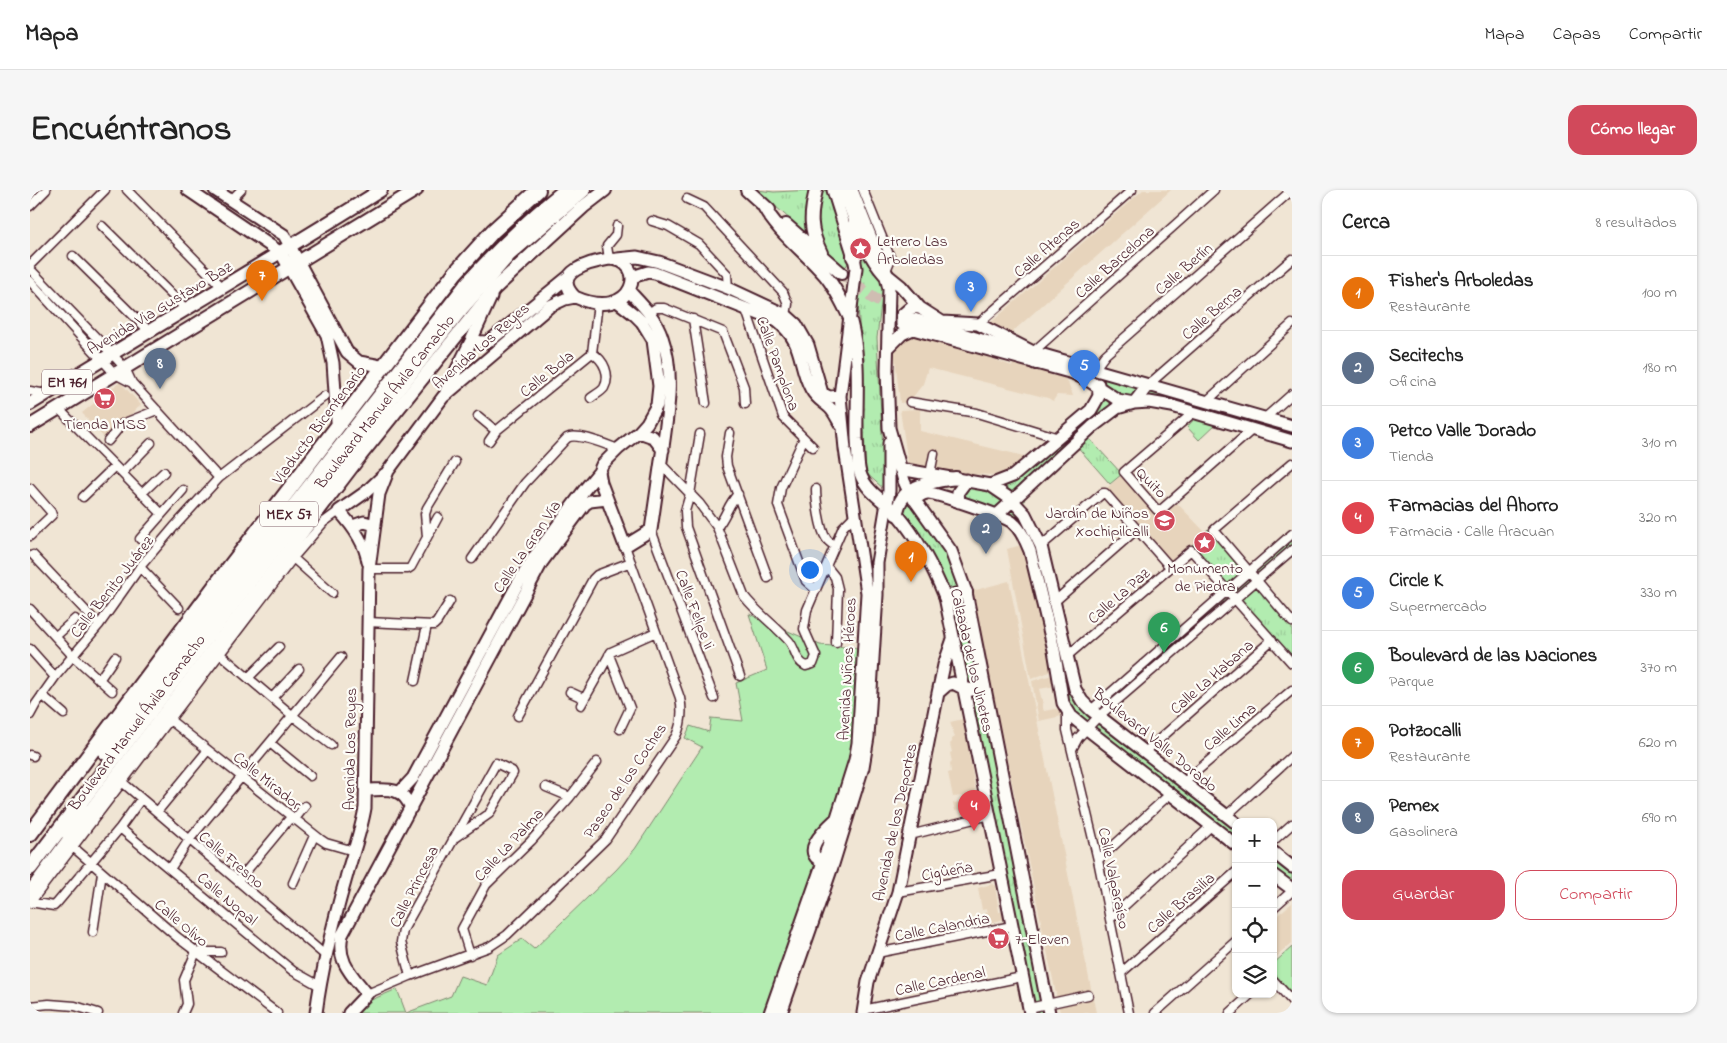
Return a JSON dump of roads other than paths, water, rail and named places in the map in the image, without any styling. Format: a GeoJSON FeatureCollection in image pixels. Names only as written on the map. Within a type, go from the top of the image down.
{"type":"FeatureCollection","features":[{"type":"Feature","properties":{"kind":"highway","name":"Viaducto Bicentenario"},"geometry":{"type":"LineString","coordinates":[[30,834],[216,585],[455,273],[493,231],[538,190]]}},
{"type":"Feature","properties":{"kind":"highway","name":"Boulevard Manuel Ávila Camacho"},"geometry":{"type":"LineString","coordinates":[[30,854],[230,589],[468,283],[499,249],[535,215],[566,190]]}},
{"type":"Feature","properties":{"kind":"highway","name":"Boulevard Manuel Ávila Camacho"},"geometry":{"type":"LineString","coordinates":[[30,868],[336,468],[459,311],[509,254],[583,190]]}},
{"type":"Feature","properties":{"kind":"highway"},"geometry":{"type":"LineString","coordinates":[[845,190],[856,221],[878,265],[885,273]]}},
{"type":"Feature","properties":{"kind":"highway"},"geometry":{"type":"LineString","coordinates":[[854,257],[856,221]]}},
{"type":"Feature","properties":{"kind":"highway"},"geometry":{"type":"LineString","coordinates":[[47,846],[89,812]]}},
{"type":"Feature","properties":{"kind":"main road","name":"Avenida Via Gustavo Baz"},"geometry":{"type":"LineString","coordinates":[[30,404],[381,190]]}},
{"type":"Feature","properties":{"kind":"main road"},"geometry":{"type":"LineString","coordinates":[[120,371],[416,190]]}},
{"type":"Feature","properties":{"kind":"main road","name":"Boulevard Manuel Ávila Camacho"},"geometry":{"type":"LineString","coordinates":[[30,823],[337,421],[376,365],[454,264],[499,217],[530,190]]}},
{"type":"Feature","properties":{"kind":"main road","name":"Boulevard Manuel Ávila Camacho"},"geometry":{"type":"LineString","coordinates":[[30,892],[361,455],[495,288],[583,207],[605,190]]}},
{"type":"Feature","properties":{"kind":"main road"},"geometry":{"type":"LineString","coordinates":[[747,190],[840,273]]}},
{"type":"Feature","properties":{"kind":"main road"},"geometry":{"type":"LineString","coordinates":[[816,190],[811,211],[811,223],[812,233],[822,256]]}},
{"type":"Feature","properties":{"kind":"main road"},"geometry":{"type":"LineString","coordinates":[[763,205],[773,222],[834,286],[849,316]]}},
{"type":"Feature","properties":{"kind":"main road"},"geometry":{"type":"LineString","coordinates":[[912,324],[1034,357]]}},
{"type":"Feature","properties":{"kind":"main road","name":"EM 761"},"geometry":{"type":"LineString","coordinates":[[30,426],[120,371]]}},
{"type":"Feature","properties":{"kind":"main road"},"geometry":{"type":"LineString","coordinates":[[892,509],[902,499],[912,496],[928,484],[961,479]]}},
{"type":"Feature","properties":{"kind":"main road"},"geometry":{"type":"LineString","coordinates":[[945,597],[966,592]]}},
{"type":"Feature","properties":{"kind":"main road"},"geometry":{"type":"LineString","coordinates":[[965,689],[984,687]]}},
{"type":"Feature","properties":{"kind":"street"},"geometry":{"type":"LineString","coordinates":[[30,206],[46,190]]}},
{"type":"Feature","properties":{"kind":"street"},"geometry":{"type":"LineString","coordinates":[[105,190],[30,267],[120,371],[219,478]]}},
{"type":"Feature","properties":{"kind":"street"},"geometry":{"type":"LineString","coordinates":[[127,190],[222,287]]}},
{"type":"Feature","properties":{"kind":"street"},"geometry":{"type":"LineString","coordinates":[[188,190],[286,249]]}},
{"type":"Feature","properties":{"kind":"street"},"geometry":{"type":"LineString","coordinates":[[215,190],[281,232],[286,249],[347,352],[359,362],[376,365]]}},
{"type":"Feature","properties":{"kind":"street"},"geometry":{"type":"LineString","coordinates":[[231,200],[241,190]]}},
{"type":"Feature","properties":{"kind":"street","name":"Calzada de los Jinetes"},"geometry":{"type":"LineString","coordinates":[[833,190],[854,257],[855,277],[849,316],[856,348],[860,473],[864,483],[892,509],[921,545],[945,597],[1029,1010]]}},
{"type":"Feature","properties":{"kind":"street","name":"Calzada de los Jinetes"},"geometry":{"type":"LineString","coordinates":[[852,190],[890,289],[888,428],[900,469],[912,496],[951,551],[966,592],[1048,1008]]}},
{"type":"Feature","properties":{"kind":"street"},"geometry":{"type":"LineString","coordinates":[[863,190],[890,257],[885,273],[901,286],[920,308],[932,317],[947,323],[978,324],[1034,357],[1072,373],[1112,398],[1134,403]]}},
{"type":"Feature","properties":{"kind":"street","name":"Calle Atenas"},"geometry":{"type":"LineString","coordinates":[[978,324],[1132,190]]}},
{"type":"Feature","properties":{"kind":"street","name":"Calle Barcelona"},"geometry":{"type":"LineString","coordinates":[[1034,357],[1214,190]]}},
{"type":"Feature","properties":{"kind":"street","name":"Calle Berlín"},"geometry":{"type":"LineString","coordinates":[[1097,369],[1105,355],[1292,190]]}},
{"type":"Feature","properties":{"kind":"street"},"geometry":{"type":"LineString","coordinates":[[686,199],[704,207],[783,292],[788,304],[786,314]]}},
{"type":"Feature","properties":{"kind":"street"},"geometry":{"type":"LineString","coordinates":[[652,221],[668,226],[699,244],[727,274],[728,288]]}},
{"type":"Feature","properties":{"kind":"street"},"geometry":{"type":"LineString","coordinates":[[102,226],[186,309]]}},
{"type":"Feature","properties":{"kind":"street"},"geometry":{"type":"LineString","coordinates":[[617,226],[616,236],[608,246],[613,259],[628,267],[632,277],[629,291],[617,302],[607,304],[575,297],[568,287],[568,277],[572,272],[582,266],[613,259],[637,257],[648,259],[728,288],[786,314],[796,324],[808,345],[822,393],[832,399]]}},
{"type":"Feature","properties":{"kind":"street"},"geometry":{"type":"LineString","coordinates":[[73,256],[149,331]]}},
{"type":"Feature","properties":{"kind":"street","name":"Calle Berna"},"geometry":{"type":"LineString","coordinates":[[1148,385],[1292,259]]}},
{"type":"Feature","properties":{"kind":"street"},"geometry":{"type":"LineString","coordinates":[[295,264],[327,335],[333,363],[337,421]]}},
{"type":"Feature","properties":{"kind":"street"},"geometry":{"type":"LineString","coordinates":[[632,277],[648,272],[655,273],[777,321],[792,335],[800,352],[810,387],[817,399],[832,399]]}},
{"type":"Feature","properties":{"kind":"street","name":"Avenida Los Reyes"},"geometry":{"type":"LineString","coordinates":[[471,342],[486,342],[502,332],[568,277]]}},
{"type":"Feature","properties":{"kind":"street"},"geometry":{"type":"LineString","coordinates":[[30,280],[108,357]]}},
{"type":"Feature","properties":{"kind":"street"},"geometry":{"type":"LineString","coordinates":[[443,397],[471,342],[495,288]]}},
{"type":"Feature","properties":{"kind":"street"},"geometry":{"type":"LineString","coordinates":[[625,546],[646,533],[661,464],[671,381],[662,337],[649,313],[629,291]]}},
{"type":"Feature","properties":{"kind":"street","name":"Avenida Los Reyes"},"geometry":{"type":"LineString","coordinates":[[316,1013],[326,956],[362,824],[366,790],[369,569],[378,500],[388,471],[443,397],[550,306],[566,298],[575,297]]}},
{"type":"Feature","properties":{"kind":"street","name":"Calle Bola"},"geometry":{"type":"LineString","coordinates":[[488,441],[496,431],[592,353],[598,302]]}},
{"type":"Feature","properties":{"kind":"street","name":"Calle La Gran Vía"},"geometry":{"type":"LineString","coordinates":[[400,792],[413,778],[530,564],[552,532],[599,472],[602,465],[639,432],[653,414],[659,395],[659,376],[653,340],[635,314],[617,302]]}},
{"type":"Feature","properties":{"kind":"street","name":"Calle Pamplona"},"geometry":{"type":"LineString","coordinates":[[745,307],[780,409],[788,424],[813,447]]}},
{"type":"Feature","properties":{"kind":"street"},"geometry":{"type":"LineString","coordinates":[[912,324],[902,324],[902,315],[911,307],[920,308]]}},
{"type":"Feature","properties":{"kind":"street"},"geometry":{"type":"LineString","coordinates":[[649,313],[656,308],[664,308],[694,319],[725,334],[744,387],[745,404]]}},
{"type":"Feature","properties":{"kind":"street","name":"Avenida Niños Héroes"},"geometry":{"type":"LineString","coordinates":[[781,1013],[828,863],[838,817],[856,760],[858,743],[867,593],[842,427],[832,399],[849,316]]}},
{"type":"Feature","properties":{"kind":"street"},"geometry":{"type":"LineString","coordinates":[[694,319],[706,403]]}},
{"type":"Feature","properties":{"kind":"street"},"geometry":{"type":"LineString","coordinates":[[888,348],[912,324]]}},
{"type":"Feature","properties":{"kind":"street"},"geometry":{"type":"LineString","coordinates":[[1207,401],[1292,324]]}},
{"type":"Feature","properties":{"kind":"street"},"geometry":{"type":"LineString","coordinates":[[591,398],[603,389],[606,379],[603,363],[592,353]]}},
{"type":"Feature","properties":{"kind":"street"},"geometry":{"type":"LineString","coordinates":[[1034,357],[1097,369],[1292,426]]}},
{"type":"Feature","properties":{"kind":"street"},"geometry":{"type":"LineString","coordinates":[[990,485],[1012,478],[1091,410],[1099,396],[1097,369]]}},
{"type":"Feature","properties":{"kind":"street"},"geometry":{"type":"LineString","coordinates":[[1134,403],[1148,385]]}},
{"type":"Feature","properties":{"kind":"street"},"geometry":{"type":"LineString","coordinates":[[30,391],[46,394]]}},
{"type":"Feature","properties":{"kind":"street"},"geometry":{"type":"LineString","coordinates":[[1265,418],[1292,394]]}},
{"type":"Feature","properties":{"kind":"street","name":"Calle Benito Juárez"},"geometry":{"type":"LineString","coordinates":[[30,715],[55,677],[99,625],[140,568],[219,478],[325,396]]}},
{"type":"Feature","properties":{"kind":"street"},"geometry":{"type":"LineString","coordinates":[[910,402],[976,413],[1059,438]]}},
{"type":"Feature","properties":{"kind":"street"},"geometry":{"type":"LineString","coordinates":[[998,514],[1092,427],[1117,408],[1134,403],[1149,402],[1194,412],[1292,441]]}},
{"type":"Feature","properties":{"kind":"street"},"geometry":{"type":"LineString","coordinates":[[58,408],[162,514]]}},
{"type":"Feature","properties":{"kind":"street"},"geometry":{"type":"LineString","coordinates":[[108,441],[122,424],[157,410]]}},
{"type":"Feature","properties":{"kind":"street","name":"Quito"},"geometry":{"type":"LineString","coordinates":[[1194,412],[1124,472],[1157,510],[1162,509],[1252,429]]}},
{"type":"Feature","properties":{"kind":"street"},"geometry":{"type":"LineString","coordinates":[[478,416],[496,431]]}},
{"type":"Feature","properties":{"kind":"street","name":"Avenida Niños Héroes"},"geometry":{"type":"LineString","coordinates":[[770,1013],[863,768],[868,737],[877,595],[877,563],[880,538],[892,509],[888,428]]}},
{"type":"Feature","properties":{"kind":"street"},"geometry":{"type":"LineString","coordinates":[[639,432],[653,437],[663,450]]}},
{"type":"Feature","properties":{"kind":"street"},"geometry":{"type":"LineString","coordinates":[[730,433],[726,462],[768,578]]}},
{"type":"Feature","properties":{"kind":"street"},"geometry":{"type":"LineString","coordinates":[[700,434],[690,494],[685,511],[686,527],[740,676]]}},
{"type":"Feature","properties":{"kind":"street"},"geometry":{"type":"LineString","coordinates":[[472,559],[525,483],[567,438],[572,436],[618,449]]}},
{"type":"Feature","properties":{"kind":"street"},"geometry":{"type":"LineString","coordinates":[[804,438],[781,488],[778,505],[806,581],[816,590]]}},
{"type":"Feature","properties":{"kind":"street"},"geometry":{"type":"LineString","coordinates":[[122,473],[151,443]]}},
{"type":"Feature","properties":{"kind":"street"},"geometry":{"type":"LineString","coordinates":[[930,474],[934,454]]}},
{"type":"Feature","properties":{"kind":"street"},"geometry":{"type":"LineString","coordinates":[[426,536],[425,514],[427,508],[455,462]]}},
{"type":"Feature","properties":{"kind":"street"},"geometry":{"type":"LineString","coordinates":[[1292,463],[1214,530],[1292,622]]}},
{"type":"Feature","properties":{"kind":"street"},"geometry":{"type":"LineString","coordinates":[[661,464],[718,527],[744,596],[789,642],[798,660],[806,666],[813,664],[816,656],[806,636],[804,622],[807,610],[843,527],[856,519]]}},
{"type":"Feature","properties":{"kind":"street"},"geometry":{"type":"LineString","coordinates":[[83,496],[115,466]]}},
{"type":"Feature","properties":{"kind":"street","name":"Boulevard Valle Dorado"},"geometry":{"type":"LineString","coordinates":[[900,469],[990,485],[1012,500],[1025,514],[1041,546],[1075,689],[1082,702],[1226,816]]}},
{"type":"Feature","properties":{"kind":"street","name":"Boulevard Manuel Ávila Camacho"},"geometry":{"type":"LineString","coordinates":[[30,903],[293,558],[324,522],[366,492],[388,471]]}},
{"type":"Feature","properties":{"kind":"street"},"geometry":{"type":"LineString","coordinates":[[142,493],[164,472]]}},
{"type":"Feature","properties":{"kind":"street","name":"Paseo de los Coches"},"geometry":{"type":"LineString","coordinates":[[349,1013],[366,994],[470,955],[503,939],[599,847],[612,831],[676,736],[682,718],[680,698],[607,499],[599,472]]}},
{"type":"Feature","properties":{"kind":"street"},"geometry":{"type":"LineString","coordinates":[[959,502],[958,492],[961,479]]}},
{"type":"Feature","properties":{"kind":"street"},"geometry":{"type":"LineString","coordinates":[[30,488],[52,515],[30,536]]}},
{"type":"Feature","properties":{"kind":"street"},"geometry":{"type":"LineString","coordinates":[[1025,514],[1024,502],[1028,488]]}},
{"type":"Feature","properties":{"kind":"street"},"geometry":{"type":"LineString","coordinates":[[816,489],[817,506],[824,536],[828,542],[835,546]]}},
{"type":"Feature","properties":{"kind":"street"},"geometry":{"type":"LineString","coordinates":[[140,538],[183,490]]}},
{"type":"Feature","properties":{"kind":"street","name":"Boulevard Valle Dorado"},"geometry":{"type":"LineString","coordinates":[[912,496],[925,493],[937,494],[998,514],[1013,522],[1025,539],[1030,551],[1054,650],[1060,692],[1068,712],[1208,824],[1232,840]]}},
{"type":"Feature","properties":{"kind":"street"},"geometry":{"type":"LineString","coordinates":[[1041,546],[1105,493],[1170,568]]}},
{"type":"Feature","properties":{"kind":"street"},"geometry":{"type":"LineString","coordinates":[[718,527],[725,518],[731,502],[738,494]]}},
{"type":"Feature","properties":{"kind":"street","name":"Calle La Gran Vía"},"geometry":{"type":"LineString","coordinates":[[366,994],[341,957],[340,942],[342,935],[542,562],[585,504],[590,501],[607,499]]}},
{"type":"Feature","properties":{"kind":"street","name":"Avenida Los Reyes"},"geometry":{"type":"LineString","coordinates":[[339,511],[353,526],[364,550],[369,569]]}},
{"type":"Feature","properties":{"kind":"street"},"geometry":{"type":"LineString","coordinates":[[369,569],[408,569],[413,564],[426,536],[438,517]]}},
{"type":"Feature","properties":{"kind":"street"},"geometry":{"type":"LineString","coordinates":[[353,526],[364,522],[375,525]]}},
{"type":"Feature","properties":{"kind":"street"},"geometry":{"type":"LineString","coordinates":[[1054,602],[1136,530]]}},
{"type":"Feature","properties":{"kind":"street"},"geometry":{"type":"LineString","coordinates":[[620,534],[646,533]]}},
{"type":"Feature","properties":{"kind":"street","name":"Calle Felipe Ii"},"geometry":{"type":"LineString","coordinates":[[646,533],[714,698]]}},
{"type":"Feature","properties":{"kind":"street"},"geometry":{"type":"LineString","coordinates":[[1072,749],[1078,738],[1087,729],[1095,713],[1227,589],[1292,534]]}},
{"type":"Feature","properties":{"kind":"street"},"geometry":{"type":"LineString","coordinates":[[858,538],[880,538]]}},
{"type":"Feature","properties":{"kind":"street","name":"Calle La Paz"},"geometry":{"type":"LineString","coordinates":[[1067,656],[1191,550],[1227,589]]}},
{"type":"Feature","properties":{"kind":"street"},"geometry":{"type":"LineString","coordinates":[[1095,713],[1236,599],[1292,550]]}},
{"type":"Feature","properties":{"kind":"street"},"geometry":{"type":"LineString","coordinates":[[33,555],[99,625]]}},
{"type":"Feature","properties":{"kind":"street"},"geometry":{"type":"LineString","coordinates":[[293,558],[332,593]]}},
{"type":"Feature","properties":{"kind":"street"},"geometry":{"type":"LineString","coordinates":[[518,716],[593,579],[596,575],[631,562]]}},
{"type":"Feature","properties":{"kind":"street"},"geometry":{"type":"LineString","coordinates":[[827,567],[835,577],[838,589],[836,644]]}},
{"type":"Feature","properties":{"kind":"street"},"geometry":{"type":"LineString","coordinates":[[140,568],[179,608]]}},
{"type":"Feature","properties":{"kind":"street"},"geometry":{"type":"LineString","coordinates":[[1227,589],[1292,663]]}},
{"type":"Feature","properties":{"kind":"street"},"geometry":{"type":"LineString","coordinates":[[367,622],[434,625],[450,601]]}},
{"type":"Feature","properties":{"kind":"street"},"geometry":{"type":"LineString","coordinates":[[30,609],[74,656],[112,691]]}},
{"type":"Feature","properties":{"kind":"street"},"geometry":{"type":"LineString","coordinates":[[56,636],[75,619]]}},
{"type":"Feature","properties":{"kind":"street"},"geometry":{"type":"LineString","coordinates":[[415,680],[426,625]]}},
{"type":"Feature","properties":{"kind":"street"},"geometry":{"type":"LineString","coordinates":[[570,692],[582,702],[609,655],[616,649],[656,632]]}},
{"type":"Feature","properties":{"kind":"street","name":"Avenida de los Deportes"},"geometry":{"type":"LineString","coordinates":[[863,1012],[868,982],[898,892],[944,665],[954,638]]}},
{"type":"Feature","properties":{"kind":"street","name":"Calle La Habana"},"geometry":{"type":"LineString","coordinates":[[1145,752],[1272,640]]}},
{"type":"Feature","properties":{"kind":"street"},"geometry":{"type":"LineString","coordinates":[[248,678],[279,647]]}},
{"type":"Feature","properties":{"kind":"street"},"geometry":{"type":"LineString","coordinates":[[30,649],[55,677]]}},
{"type":"Feature","properties":{"kind":"street"},"geometry":{"type":"LineString","coordinates":[[220,654],[293,716],[331,745]]}},
{"type":"Feature","properties":{"kind":"street"},"geometry":{"type":"LineString","coordinates":[[609,655],[629,704],[630,711],[620,729]]}},
{"type":"Feature","properties":{"kind":"street"},"geometry":{"type":"LineString","coordinates":[[99,680],[115,657]]}},
{"type":"Feature","properties":{"kind":"street"},"geometry":{"type":"LineString","coordinates":[[170,869],[189,840],[341,657]]}},
{"type":"Feature","properties":{"kind":"street"},"geometry":{"type":"LineString","coordinates":[[272,698],[300,669]]}},
{"type":"Feature","properties":{"kind":"street"},"geometry":{"type":"LineString","coordinates":[[938,693],[947,685],[953,683],[965,689]]}},
{"type":"Feature","properties":{"kind":"street"},"geometry":{"type":"LineString","coordinates":[[1060,692],[1075,689]]}},
{"type":"Feature","properties":{"kind":"street","name":"Calle Lima"},"geometry":{"type":"LineString","coordinates":[[1184,782],[1292,690]]}},
{"type":"Feature","properties":{"kind":"street"},"geometry":{"type":"LineString","coordinates":[[42,695],[64,714]]}},
{"type":"Feature","properties":{"kind":"street","name":"Calle Valparaíso"},"geometry":{"type":"LineString","coordinates":[[1068,712],[1066,730],[1098,860],[1129,1013]]}},
{"type":"Feature","properties":{"kind":"street","name":"Calle Mirador"},"geometry":{"type":"LineString","coordinates":[[170,720],[314,836],[326,843],[354,851]]}},
{"type":"Feature","properties":{"kind":"street"},"geometry":{"type":"LineString","coordinates":[[270,743],[310,776]]}},
{"type":"Feature","properties":{"kind":"street"},"geometry":{"type":"LineString","coordinates":[[157,812],[208,750]]}},
{"type":"Feature","properties":{"kind":"street"},"geometry":{"type":"LineString","coordinates":[[1110,919],[1208,824],[1209,814],[1226,816],[1292,756]]}},
{"type":"Feature","properties":{"kind":"street","name":"Calle La Palma"},"geometry":{"type":"LineString","coordinates":[[470,955],[462,929],[486,885],[531,841],[570,797],[597,762]]}},
{"type":"Feature","properties":{"kind":"street","name":"Calle Princesa"},"geometry":{"type":"LineString","coordinates":[[410,976],[401,942],[403,930],[453,839],[496,763],[512,771],[513,773],[489,814],[453,839]]}},
{"type":"Feature","properties":{"kind":"street","name":"Calle Fresno"},"geometry":{"type":"LineString","coordinates":[[122,782],[326,956]]}},
{"type":"Feature","properties":{"kind":"street"},"geometry":{"type":"LineString","coordinates":[[546,787],[570,797]]}},
{"type":"Feature","properties":{"kind":"street"},"geometry":{"type":"LineString","coordinates":[[366,790],[394,790],[400,792],[411,808]]}},
{"type":"Feature","properties":{"kind":"street"},"geometry":{"type":"LineString","coordinates":[[1098,860],[1170,794]]}},
{"type":"Feature","properties":{"kind":"street"},"geometry":{"type":"LineString","coordinates":[[30,903],[54,906],[120,828],[141,799]]}},
{"type":"Feature","properties":{"kind":"street"},"geometry":{"type":"LineString","coordinates":[[238,881],[304,806]]}},
{"type":"Feature","properties":{"kind":"street"},"geometry":{"type":"LineString","coordinates":[[910,834],[990,815]]}},
{"type":"Feature","properties":{"kind":"street"},"geometry":{"type":"LineString","coordinates":[[1277,837],[1292,824]]}},
{"type":"Feature","properties":{"kind":"street","name":"Calle Nopal"},"geometry":{"type":"LineString","coordinates":[[120,828],[293,971],[320,986]]}},
{"type":"Feature","properties":{"kind":"street"},"geometry":{"type":"LineString","coordinates":[[293,883],[314,836]]}},
{"type":"Feature","properties":{"kind":"street","name":"Calle Olivo"},"geometry":{"type":"LineString","coordinates":[[73,847],[196,952],[277,1013]]}},
{"type":"Feature","properties":{"kind":"street"},"geometry":{"type":"LineString","coordinates":[[1277,855],[1292,867]]}},
{"type":"Feature","properties":{"kind":"street"},"geometry":{"type":"LineString","coordinates":[[93,932],[102,873]]}},
{"type":"Feature","properties":{"kind":"street","name":"Cigûeña"},"geometry":{"type":"LineString","coordinates":[[898,892],[1002,874]]}},
{"type":"Feature","properties":{"kind":"street","name":"Calle Brasilia"},"geometry":{"type":"LineString","coordinates":[[1121,973],[1232,876]]}},
{"type":"Feature","properties":{"kind":"street"},"geometry":{"type":"LineString","coordinates":[[1277,878],[1292,891],[1277,904]]}},
{"type":"Feature","properties":{"kind":"street","name":"Calle Calandria"},"geometry":{"type":"LineString","coordinates":[[878,953],[1012,926]]}},
{"type":"Feature","properties":{"kind":"street"},"geometry":{"type":"LineString","coordinates":[[1155,1013],[1232,945]]}},
{"type":"Feature","properties":{"kind":"street"},"geometry":{"type":"LineString","coordinates":[[183,1013],[187,1004],[184,980],[196,952],[220,952]]}},
{"type":"Feature","properties":{"kind":"street","name":"Calle Cardenal"},"geometry":{"type":"LineString","coordinates":[[863,1012],[1022,977]]}},
{"type":"Feature","properties":{"kind":"street"},"geometry":{"type":"LineString","coordinates":[[1277,984],[1292,1001]]}},
{"type":"Feature","properties":{"kind":"street"},"geometry":{"type":"LineString","coordinates":[[1029,1010],[1048,1008],[1088,995]]}},
{"type":"Feature","properties":{"kind":"street"},"geometry":{"type":"LineString","coordinates":[[1230,1013],[1246,998]]}},
{"type":"Feature","properties":{"kind":"street"},"geometry":{"type":"LineString","coordinates":[[30,1006],[49,1004],[76,1006],[98,1013]]}},
{"type":"Feature","properties":{"kind":"tunnel"},"geometry":{"type":"LineString","coordinates":[[841,273],[873,298],[912,319]]}},
{"type":"Feature","properties":{"kind":"place","name":"Letrero Las Arboledas"},"geometry":{"type":"Point","coordinates":[861,249]}},
{"type":"Feature","properties":{"kind":"place","name":"Potzocalli"},"geometry":{"type":"Point","coordinates":[262,301]}},
{"type":"Feature","properties":{"kind":"place","name":"Petco Valle Dorado"},"geometry":{"type":"Point","coordinates":[971,312]}},
{"type":"Feature","properties":{"kind":"place","name":"Pemex"},"geometry":{"type":"Point","coordinates":[160,389]}},
{"type":"Feature","properties":{"kind":"place","name":"Circle K"},"geometry":{"type":"Point","coordinates":[1084,391]}},
{"type":"Feature","properties":{"kind":"place","name":"Tienda IMSS"},"geometry":{"type":"Point","coordinates":[105,399]}},
{"type":"Feature","properties":{"kind":"place","name":"Jardín de Niños Xochipilcalli"},"geometry":{"type":"Point","coordinates":[1165,521]}},
{"type":"Feature","properties":{"kind":"place","name":"Monumento de Piedra"},"geometry":{"type":"Point","coordinates":[1205,543]}},
{"type":"Feature","properties":{"kind":"place","name":"Secitechs"},"geometry":{"type":"Point","coordinates":[986,554]}},
{"type":"Feature","properties":{"kind":"place","name":"Fisher's Arboledas"},"geometry":{"type":"Point","coordinates":[911,582]}},
{"type":"Feature","properties":{"kind":"place","name":"Boulevard de las Naciones"},"geometry":{"type":"Point","coordinates":[1164,653]}},
{"type":"Feature","properties":{"kind":"place","name":"Farmacias del Ahorro"},"geometry":{"type":"Point","coordinates":[974,831]}},
{"type":"Feature","properties":{"kind":"place","name":"7-Eleven"},"geometry":{"type":"Point","coordinates":[999,938]}}]}
